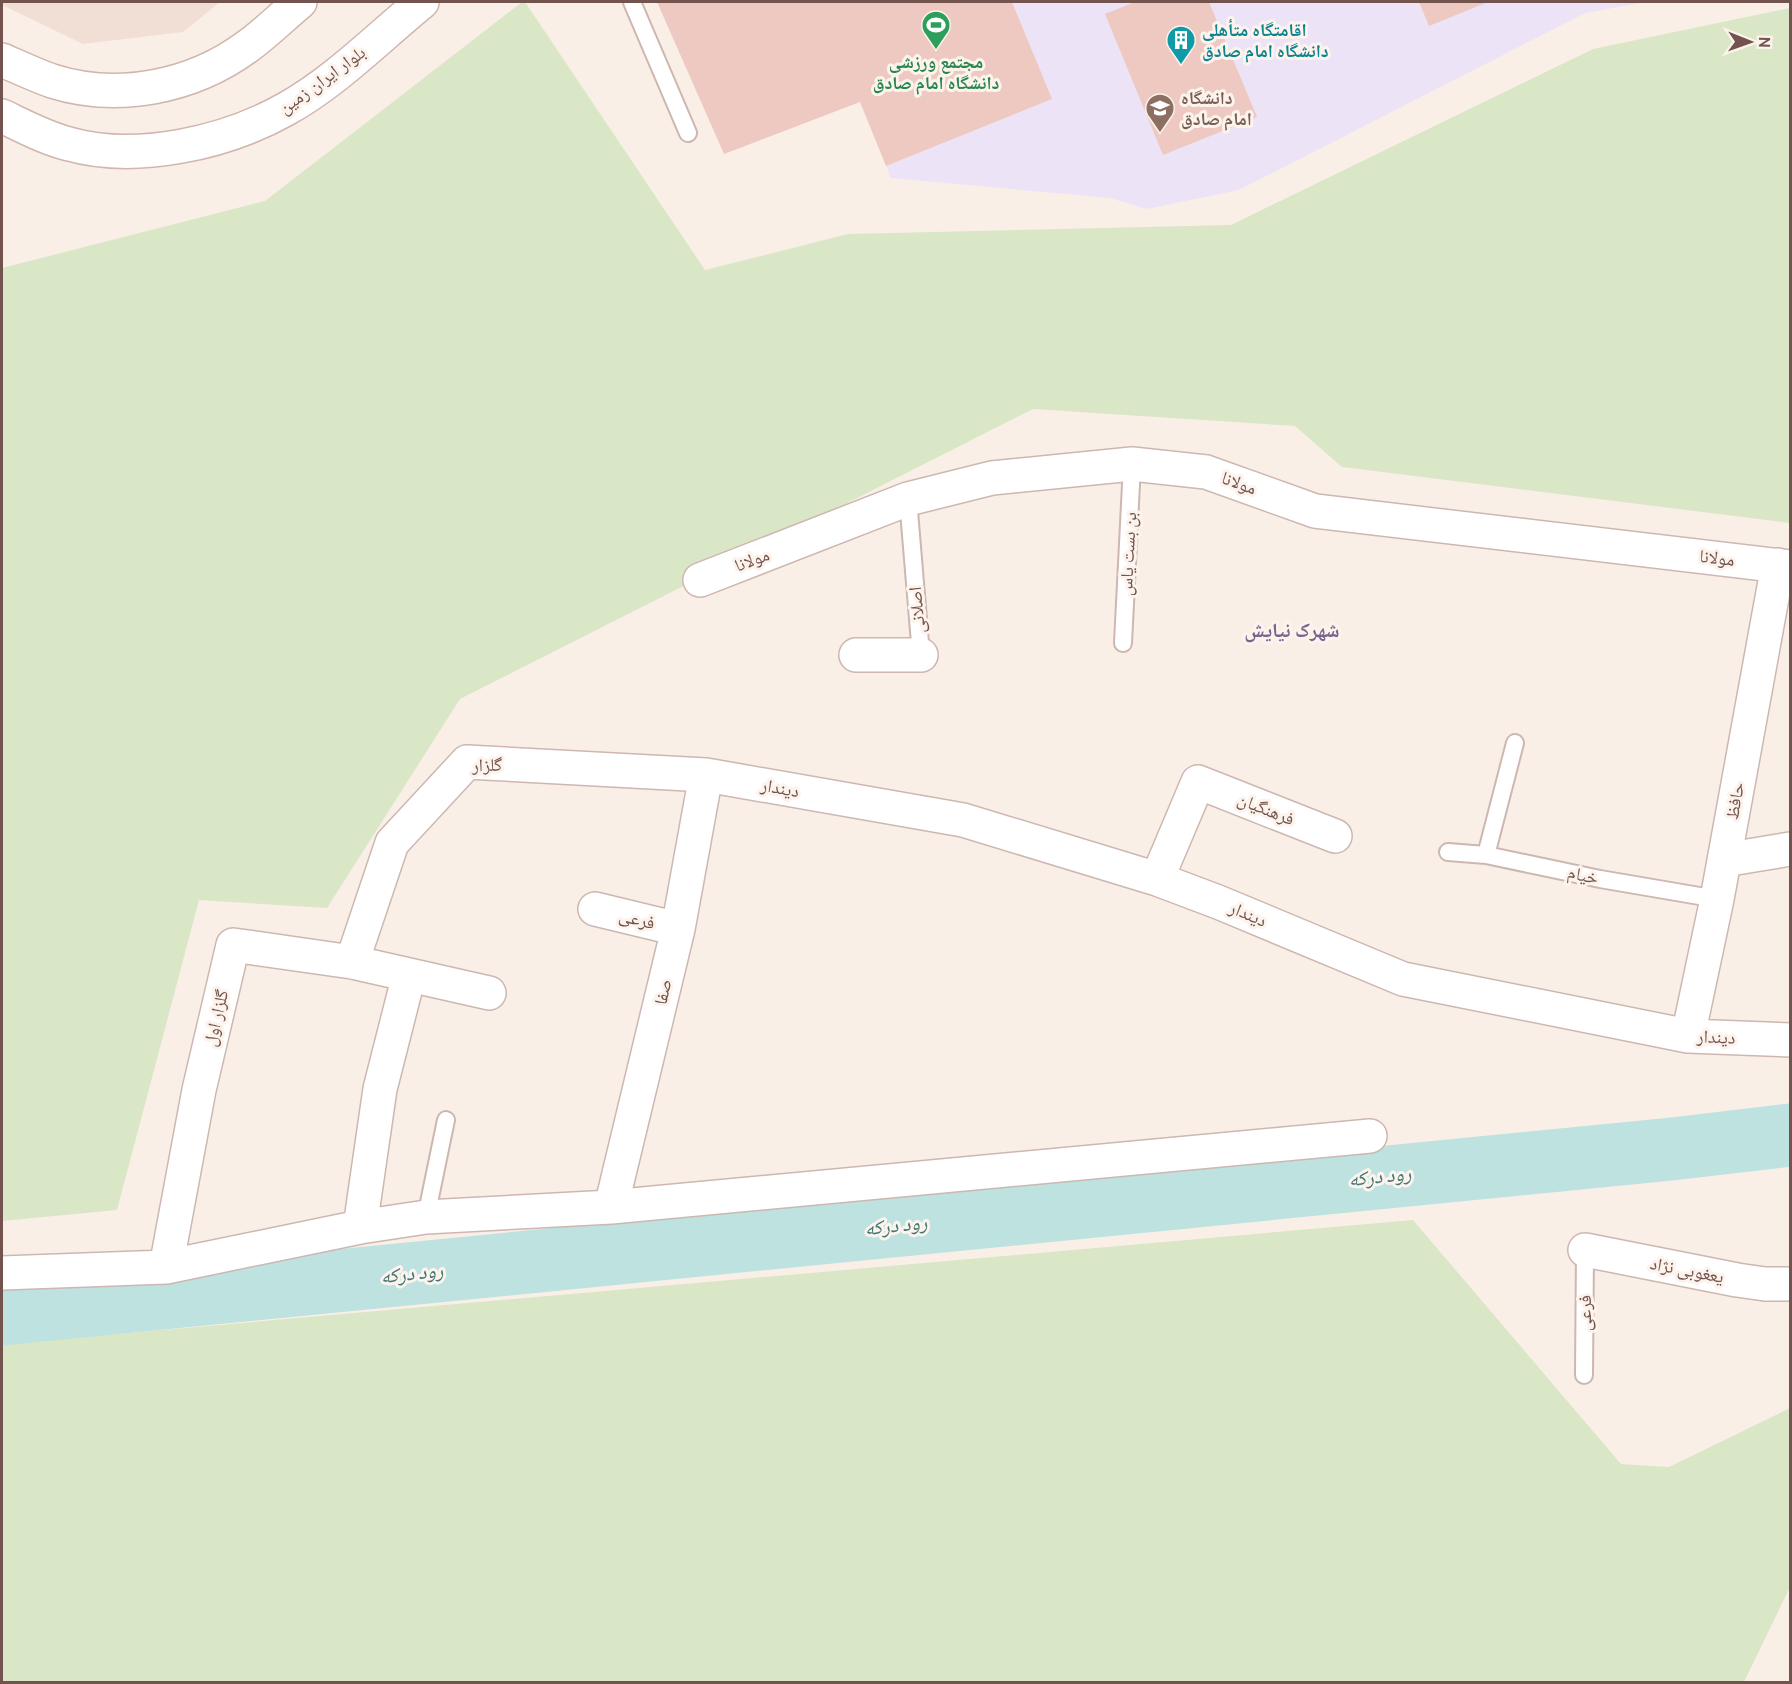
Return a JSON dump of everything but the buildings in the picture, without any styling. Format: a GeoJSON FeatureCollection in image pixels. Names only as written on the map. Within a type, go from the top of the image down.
{"type":"FeatureCollection","features":[{"type":"Feature","properties":{"kind":"street"},"geometry":{"type":"LineString","coordinates":[[2,60],[53,81],[98,89],[142,89],[176,82],[213,68],[248,46],[300,2]]}},
{"type":"Feature","properties":{"kind":"street","name":"بلوار ایران زمین"},"geometry":{"type":"LineString","coordinates":[[2,116],[36,132],[91,149],[139,151],[190,144],[216,137],[240,130],[286,109],[331,78],[422,2]]}},
{"type":"Feature","properties":{"kind":"street","name":"مولانا"},"geometry":{"type":"LineString","coordinates":[[700,580],[908,499],[992,478],[1132,464],[1206,472],[1315,511],[1784,566]]}},
{"type":"Feature","properties":{"kind":"street","name":"حافظ"},"geometry":{"type":"LineString","coordinates":[[1688,1036],[1784,566]]}},
{"type":"Feature","properties":{"kind":"street","name":"اصلانی"},"geometry":{"type":"LineString","coordinates":[[856,655],[921,655]]}},
{"type":"Feature","properties":{"kind":"street","name":"گلزار"},"geometry":{"type":"LineString","coordinates":[[352,962],[392,843],[467,762],[706,775]]}},
{"type":"Feature","properties":{"kind":"street","name":"دیندار"},"geometry":{"type":"LineString","coordinates":[[706,775],[963,820],[1157,879],[1403,979],[1688,1036],[1791,1040]]}},
{"type":"Feature","properties":{"kind":"street","name":"صفا"},"geometry":{"type":"LineString","coordinates":[[611,1207],[678,929],[706,775]]}},
{"type":"Feature","properties":{"kind":"street","name":"فرهنگیان"},"geometry":{"type":"LineString","coordinates":[[1157,879],[1198,782],[1335,836]]}},
{"type":"Feature","properties":{"kind":"street"},"geometry":{"type":"LineString","coordinates":[[1724,860],[1791,849]]}},
{"type":"Feature","properties":{"kind":"street","name":"فرعی"},"geometry":{"type":"LineString","coordinates":[[595,909],[678,929]]}},
{"type":"Feature","properties":{"kind":"street","name":"گلزار اول"},"geometry":{"type":"LineString","coordinates":[[166,1267],[199,1090],[233,945],[352,962],[489,993]]}},
{"type":"Feature","properties":{"kind":"street"},"geometry":{"type":"LineString","coordinates":[[360,1227],[380,1089],[409,975]]}},
{"type":"Feature","properties":{"kind":"street"},"geometry":{"type":"LineString","coordinates":[[2,1273],[166,1267],[360,1227],[426,1218],[611,1207],[1370,1136]]}},
{"type":"Feature","properties":{"kind":"street","name":"یعغوبی نژاد"},"geometry":{"type":"LineString","coordinates":[[1585,1250],[1737,1280],[1765,1284],[1791,1284]]}},
{"type":"Feature","properties":{"kind":"lane"},"geometry":{"type":"LineString","coordinates":[[632,2],[688,133]]}},
{"type":"Feature","properties":{"kind":"lane","name":"بن بست یاس"},"geometry":{"type":"LineString","coordinates":[[1123,643],[1132,464]]}},
{"type":"Feature","properties":{"kind":"lane","name":"اصلانی"},"geometry":{"type":"LineString","coordinates":[[908,499],[921,655]]}},
{"type":"Feature","properties":{"kind":"lane"},"geometry":{"type":"LineString","coordinates":[[1486,855],[1515,743]]}},
{"type":"Feature","properties":{"kind":"lane","name":"خیام"},"geometry":{"type":"LineString","coordinates":[[1448,852],[1486,855],[1600,879],[1717,899]]}},
{"type":"Feature","properties":{"kind":"lane"},"geometry":{"type":"LineString","coordinates":[[426,1218],[446,1120]]}},
{"type":"Feature","properties":{"kind":"lane","name":"فرعی"},"geometry":{"type":"LineString","coordinates":[[1584,1375],[1585,1250]]}},
{"type":"Feature","properties":{"kind":"shaded area"},"geometry":{"type":"Polygon","coordinates":[[[2,2],[220,2],[183,32],[83,44],[2,5],[2,2]]]}},
{"type":"Feature","properties":{"kind":"shaded area","name":"دانشگاه امام صادق"},"geometry":{"type":"Polygon","coordinates":[[[1012,2],[1647,2],[1585,13],[1239,190],[1147,209],[1110,198],[891,178],[886,166],[1051,99],[1012,2]]]}},
{"type":"Feature","properties":{"kind":"green space"},"geometry":{"type":"Polygon","coordinates":[[[522,2],[525,2],[705,270],[848,234],[1231,225],[1593,49],[1790,8],[1790,523],[1342,467],[1295,426],[1033,409],[460,699],[327,908],[199,900],[117,1210],[2,1221],[2,268],[265,201],[522,2]]]}},
{"type":"Feature","properties":{"kind":"green space"},"geometry":{"type":"Polygon","coordinates":[[[1413,1220],[1621,1464],[1669,1467],[1790,1408],[1790,1587],[1744,1682],[2,1682],[2,1344],[1413,1220]]]}},
{"type":"Feature","properties":{"kind":"waterway","name":"رود درکه"},"geometry":{"type":"LineString","coordinates":[[2,1314],[1672,1149],[1790,1135]]}},
{"type":"Feature","properties":{"kind":"place","name":"مجتمع ورزشی دانشگاه امام صادق"},"geometry":{"type":"Point","coordinates":[936,50]}},
{"type":"Feature","properties":{"kind":"place","name":"اقامتگاه متأهلی دانشگاه امام صادق"},"geometry":{"type":"Point","coordinates":[1181,66]}},
{"type":"Feature","properties":{"kind":"place","name":"دانشگاه امام صادق"},"geometry":{"type":"Point","coordinates":[1160,134]}},
{"type":"Feature","properties":{"kind":"district","name":"شهرک نیایش"},"geometry":{"type":"Point","coordinates":[1292,630]}}]}
